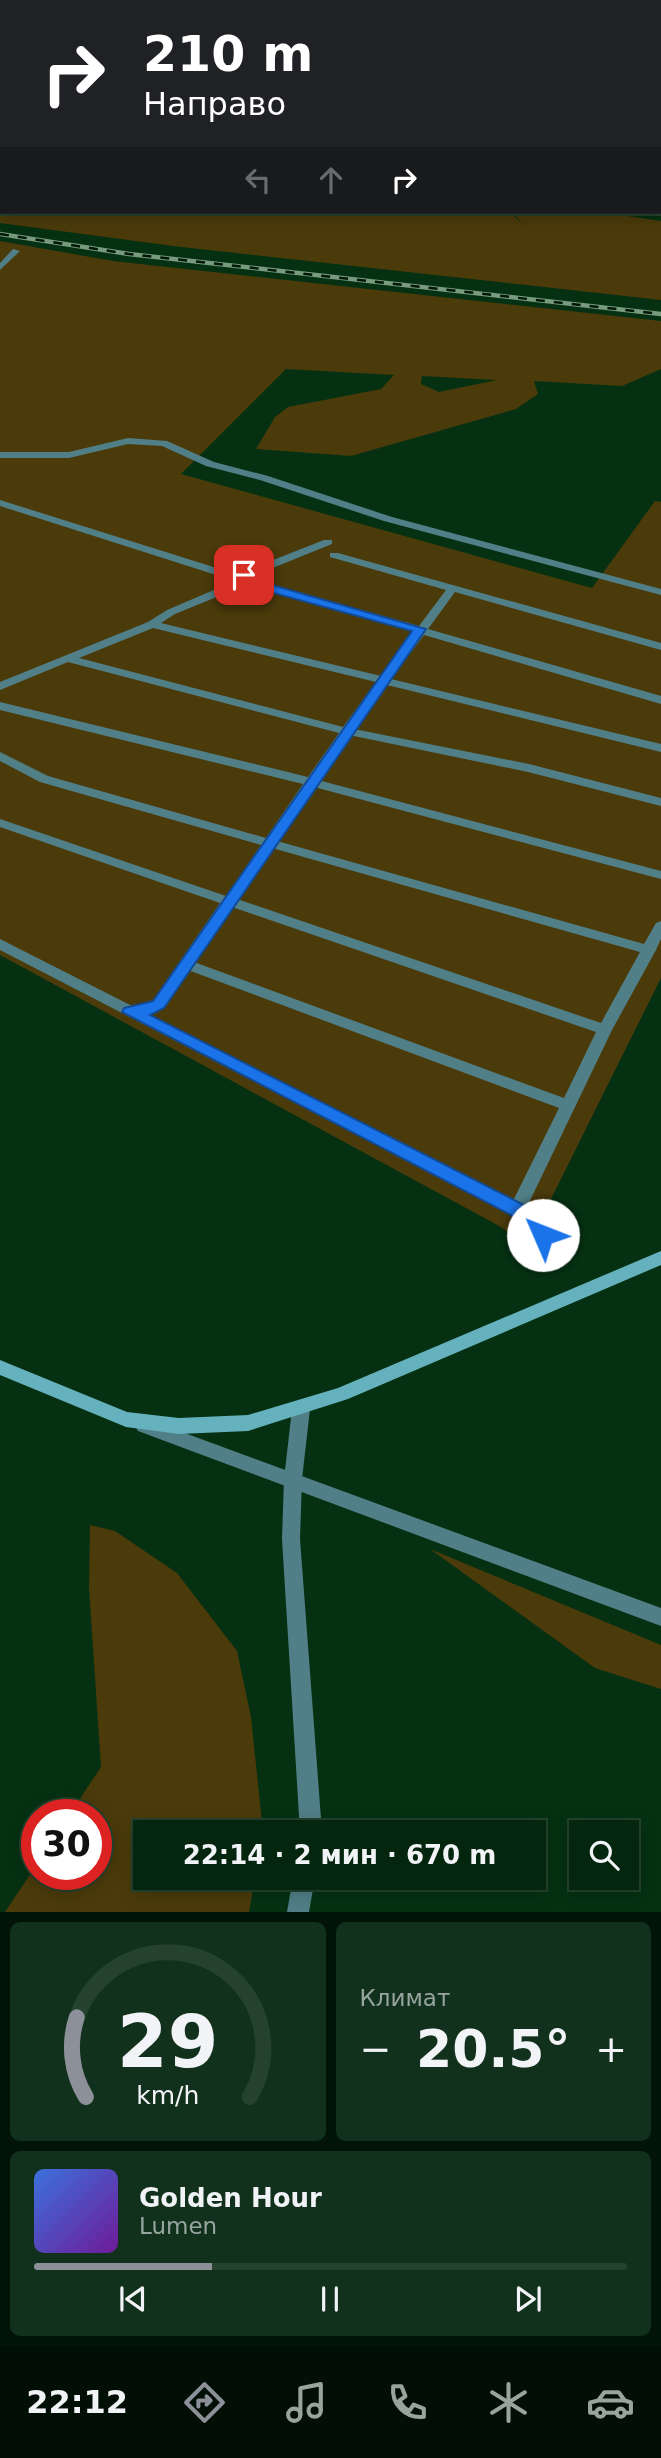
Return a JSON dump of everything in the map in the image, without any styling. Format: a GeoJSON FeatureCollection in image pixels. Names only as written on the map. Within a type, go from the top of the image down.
{"type":"FeatureCollection","features":[{"type":"Feature","properties":{"kind":"main road"},"geometry":{"type":"LineString","coordinates":[[0,1367],[126,1419],[179,1426],[248,1423],[301,1409],[661,1258]]}},
{"type":"Feature","properties":{"kind":"street"},"geometry":{"type":"LineString","coordinates":[[0,268],[16,251]]}},
{"type":"Feature","properties":{"kind":"street"},"geometry":{"type":"LineString","coordinates":[[0,455],[69,455],[128,441],[164,443],[210,464],[274,481],[388,519],[661,592]]}},
{"type":"Feature","properties":{"kind":"street"},"geometry":{"type":"LineString","coordinates":[[0,503],[245,581],[661,700]]}},
{"type":"Feature","properties":{"kind":"street"},"geometry":{"type":"LineString","coordinates":[[245,581],[244,575],[328,542]]}},
{"type":"Feature","properties":{"kind":"street"},"geometry":{"type":"LineString","coordinates":[[334,555],[661,647]]}},
{"type":"Feature","properties":{"kind":"street"},"geometry":{"type":"LineString","coordinates":[[0,686],[152,624],[171,612],[245,581]]}},
{"type":"Feature","properties":{"kind":"street"},"geometry":{"type":"LineString","coordinates":[[130,1012],[144,1011],[158,1004],[188,965],[270,840],[382,680],[452,589]]}},
{"type":"Feature","properties":{"kind":"street"},"geometry":{"type":"LineString","coordinates":[[152,624],[661,748]]}},
{"type":"Feature","properties":{"kind":"street"},"geometry":{"type":"LineString","coordinates":[[69,659],[346,732],[529,768],[661,802]]}},
{"type":"Feature","properties":{"kind":"street"},"geometry":{"type":"LineString","coordinates":[[0,706],[311,782],[661,875]]}},
{"type":"Feature","properties":{"kind":"street"},"geometry":{"type":"LineString","coordinates":[[0,756],[44,779],[270,840],[649,950]]}},
{"type":"Feature","properties":{"kind":"street"},"geometry":{"type":"LineString","coordinates":[[0,822],[605,1030]]}},
{"type":"Feature","properties":{"kind":"street"},"geometry":{"type":"LineString","coordinates":[[517,1210],[605,1030],[661,926]]}},
{"type":"Feature","properties":{"kind":"street"},"geometry":{"type":"LineString","coordinates":[[0,944],[517,1210],[543,1235]]}},
{"type":"Feature","properties":{"kind":"street"},"geometry":{"type":"LineString","coordinates":[[188,965],[568,1105]]}},
{"type":"Feature","properties":{"kind":"street"},"geometry":{"type":"LineString","coordinates":[[301,1409],[293,1479],[291,1539],[311,1820]]}},
{"type":"Feature","properties":{"kind":"street"},"geometry":{"type":"LineString","coordinates":[[126,1419],[661,1617]]}},
{"type":"Feature","properties":{"kind":"street"},"geometry":{"type":"LineString","coordinates":[[298,1912],[302,1890]]}},
{"type":"Feature","properties":{"kind":"shaded area"},"geometry":{"type":"Polygon","coordinates":[[[0,214],[512,214],[523,225],[514,214],[614,214],[661,221],[661,300],[173,246],[0,223],[0,214]]]}},
{"type":"Feature","properties":{"kind":"shaded area"},"geometry":{"type":"Polygon","coordinates":[[[0,241],[113,261],[661,321],[661,369],[622,386],[534,381],[538,394],[516,409],[351,456],[256,449],[275,417],[288,407],[381,389],[394,375],[286,369],[181,474],[592,588],[655,501],[661,502],[661,978],[543,1215],[538,1235],[516,1239],[501,1227],[0,955],[0,241]],[[422,376],[421,384],[439,392],[497,380],[422,376]]]}},
{"type":"Feature","properties":{"kind":"shaded area"},"geometry":{"type":"Polygon","coordinates":[[[90,1525],[115,1531],[177,1573],[237,1651],[251,1717],[262,1820],[133,1820],[133,1890],[253,1890],[249,1912],[5,1912],[21,1888],[112,1890],[112,1799],[80,1799],[101,1767],[89,1588],[90,1525]]]}},
{"type":"Feature","properties":{"kind":"shaded area"},"geometry":{"type":"Polygon","coordinates":[[[430,1549],[661,1645],[661,1689],[595,1668],[430,1549]]]}},
{"type":"Feature","properties":{"kind":"railway"},"geometry":{"type":"LineString","coordinates":[[0,234],[129,254],[661,314]]}},
{"type":"Feature","properties":{"kind":"route"},"geometry":{"type":"LineString","coordinates":[[244,575],[245,581],[419,629],[270,840],[188,965],[158,1004],[144,1011],[130,1012],[517,1210],[543,1235]]}}]}
